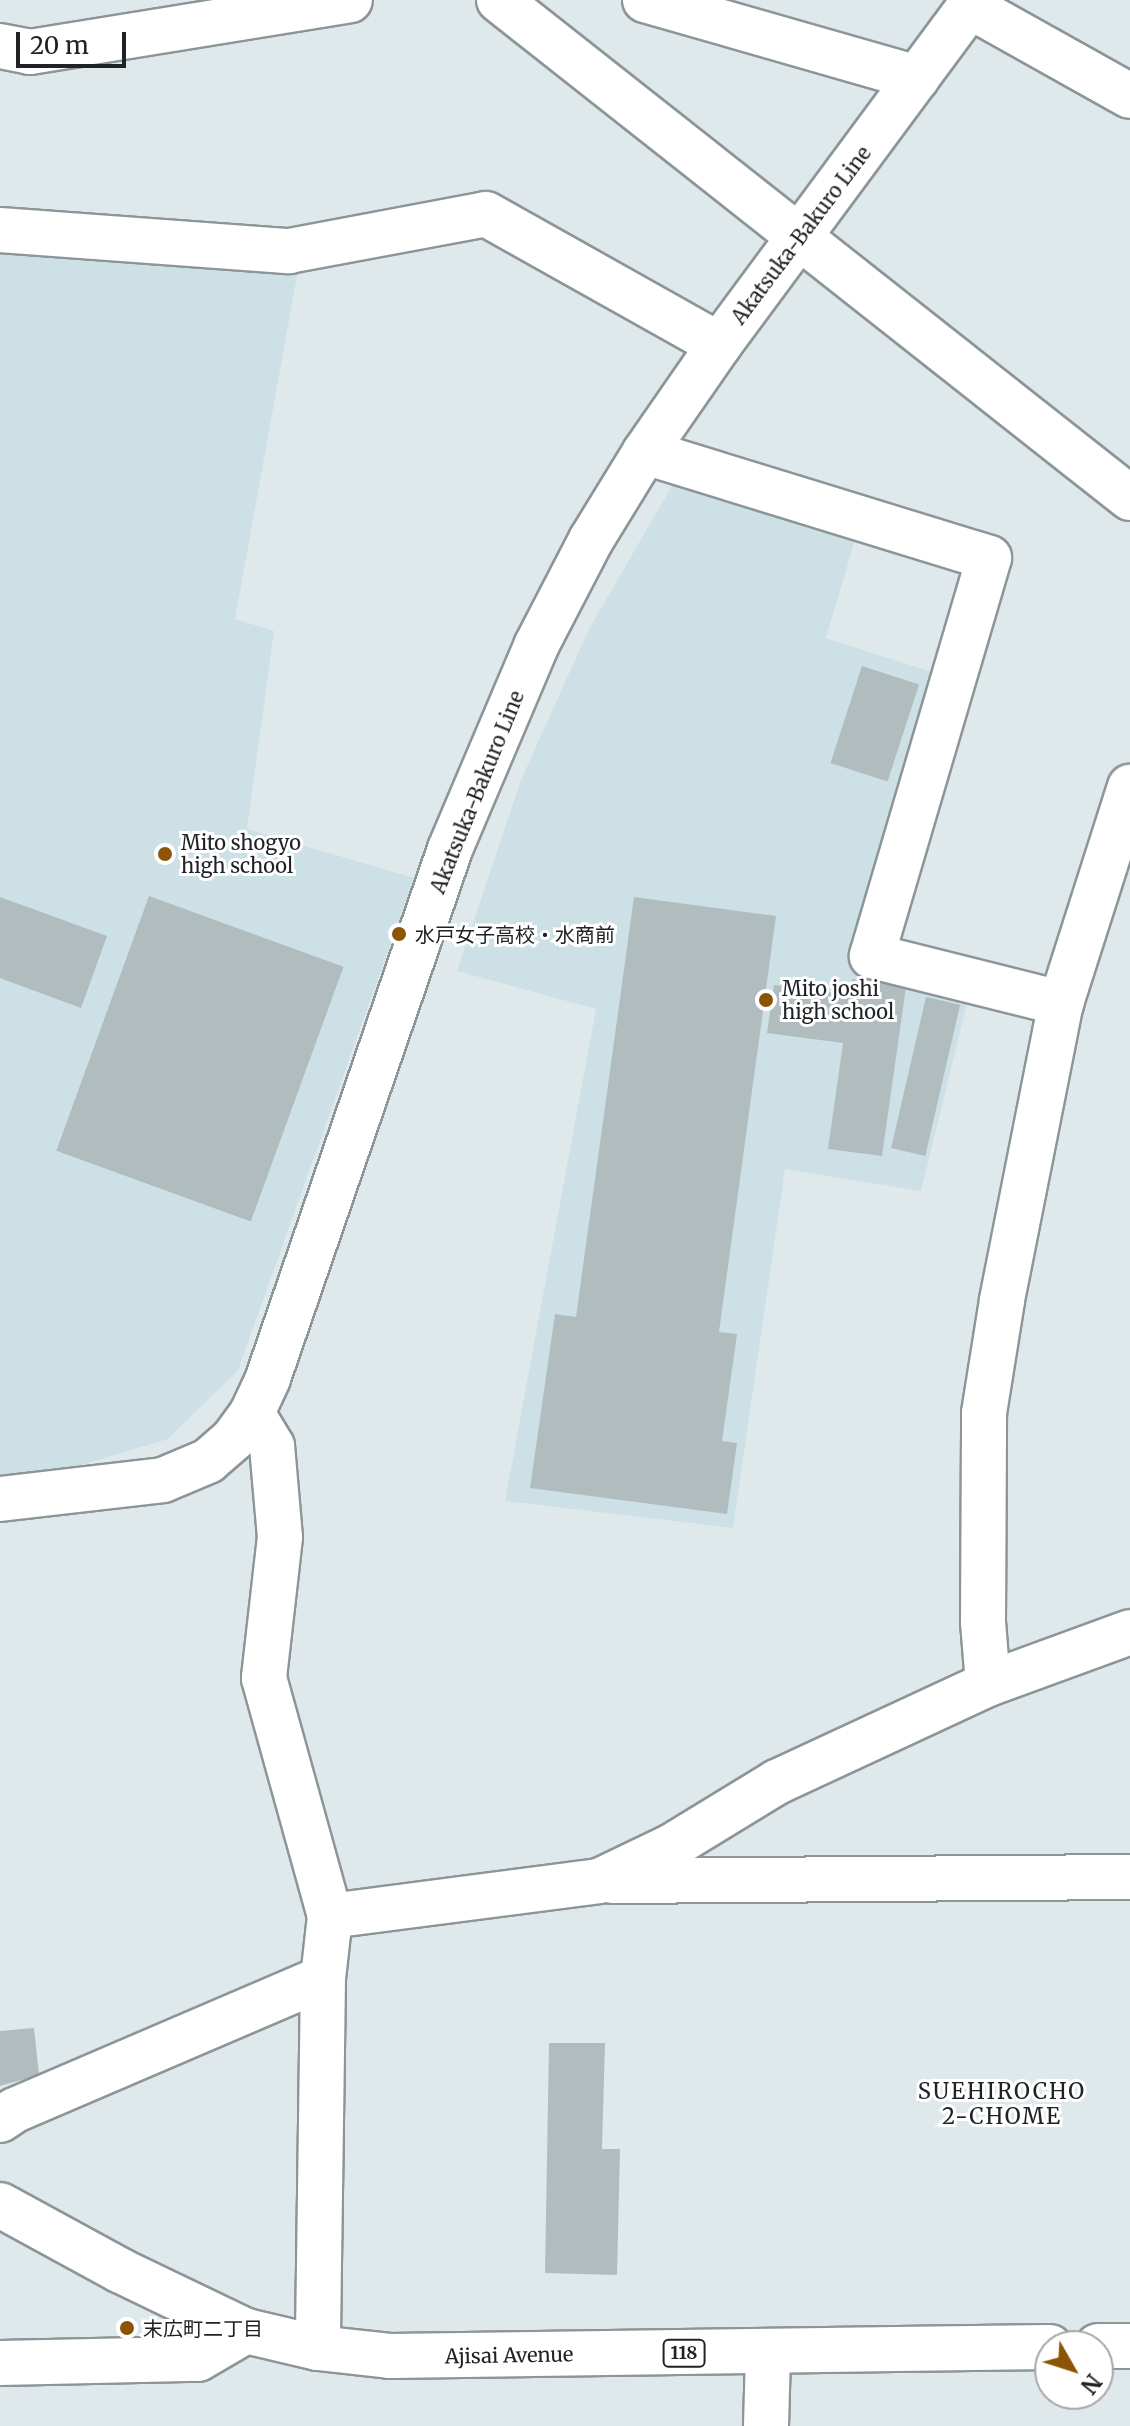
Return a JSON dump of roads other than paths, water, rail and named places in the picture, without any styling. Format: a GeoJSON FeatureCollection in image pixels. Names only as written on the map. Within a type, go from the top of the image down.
{"type":"FeatureCollection","features":[{"type":"Feature","properties":{"kind":"main road"},"geometry":{"type":"LineString","coordinates":[[0,46],[30,52],[350,0]]}},
{"type":"Feature","properties":{"kind":"main road"},"geometry":{"type":"LineString","coordinates":[[499,0],[1130,498]]}},
{"type":"Feature","properties":{"kind":"main road"},"geometry":{"type":"LineString","coordinates":[[645,0],[722,10],[917,78]]}},
{"type":"Feature","properties":{"kind":"main road"},"geometry":{"type":"LineString","coordinates":[[972,3],[1130,96]]}},
{"type":"Feature","properties":{"kind":"main road","name":"Akatsuka-Bakuro Line"},"geometry":{"type":"LineString","coordinates":[[0,1499],[163,1480],[208,1461],[234,1438],[252,1413],[268,1378],[450,849],[536,646],[591,540],[645,452],[719,345],[972,3]]}},
{"type":"Feature","properties":{"kind":"main road"},"geometry":{"type":"LineString","coordinates":[[0,230],[289,251],[486,214],[719,345]]}},
{"type":"Feature","properties":{"kind":"main road"},"geometry":{"type":"LineString","coordinates":[[645,452],[989,558],[872,956],[1061,1003]]}},
{"type":"Feature","properties":{"kind":"main road"},"geometry":{"type":"LineString","coordinates":[[988,1684],[983,1622],[984,1413],[1002,1300],[1061,1003],[1130,787]]}},
{"type":"Feature","properties":{"kind":"main road"},"geometry":{"type":"LineString","coordinates":[[252,1413],[272,1446],[280,1537],[264,1678],[330,1916],[323,1978],[318,2348]]}},
{"type":"Feature","properties":{"kind":"main road"},"geometry":{"type":"LineString","coordinates":[[599,1881],[672,1846],[777,1782],[988,1684],[1130,1632]]}},
{"type":"Feature","properties":{"kind":"main road"},"geometry":{"type":"LineString","coordinates":[[330,1916],[599,1881],[1130,1877]]}},
{"type":"Feature","properties":{"kind":"main road"},"geometry":{"type":"LineString","coordinates":[[0,2120],[15,2110],[323,1978]]}},
{"type":"Feature","properties":{"kind":"main road","name":"Ajisai Avenue"},"geometry":{"type":"LineString","coordinates":[[0,2205],[119,2270],[246,2331],[318,2348],[390,2356],[1034,2347]]}},
{"type":"Feature","properties":{"kind":"main road"},"geometry":{"type":"LineString","coordinates":[[0,2363],[198,2359],[246,2331]]}},
{"type":"Feature","properties":{"kind":"main road"},"geometry":{"type":"LineString","coordinates":[[766,2426],[768,2353]]}},
{"type":"Feature","properties":{"kind":"place","name":"Mito shogyo high school"},"geometry":{"type":"Point","coordinates":[165,854]}},
{"type":"Feature","properties":{"kind":"place","name":"水戸女子高校・水商前"},"geometry":{"type":"Point","coordinates":[399,934]}},
{"type":"Feature","properties":{"kind":"place","name":"Mito joshi high school"},"geometry":{"type":"Point","coordinates":[766,1000]}},
{"type":"Feature","properties":{"kind":"place","name":"末広町二丁目"},"geometry":{"type":"Point","coordinates":[127,2328]}},
{"type":"Feature","properties":{"kind":"district","name":"SUEHIROCHO 2-CHOME"},"geometry":{"type":"Point","coordinates":[1002,2104]}}]}
